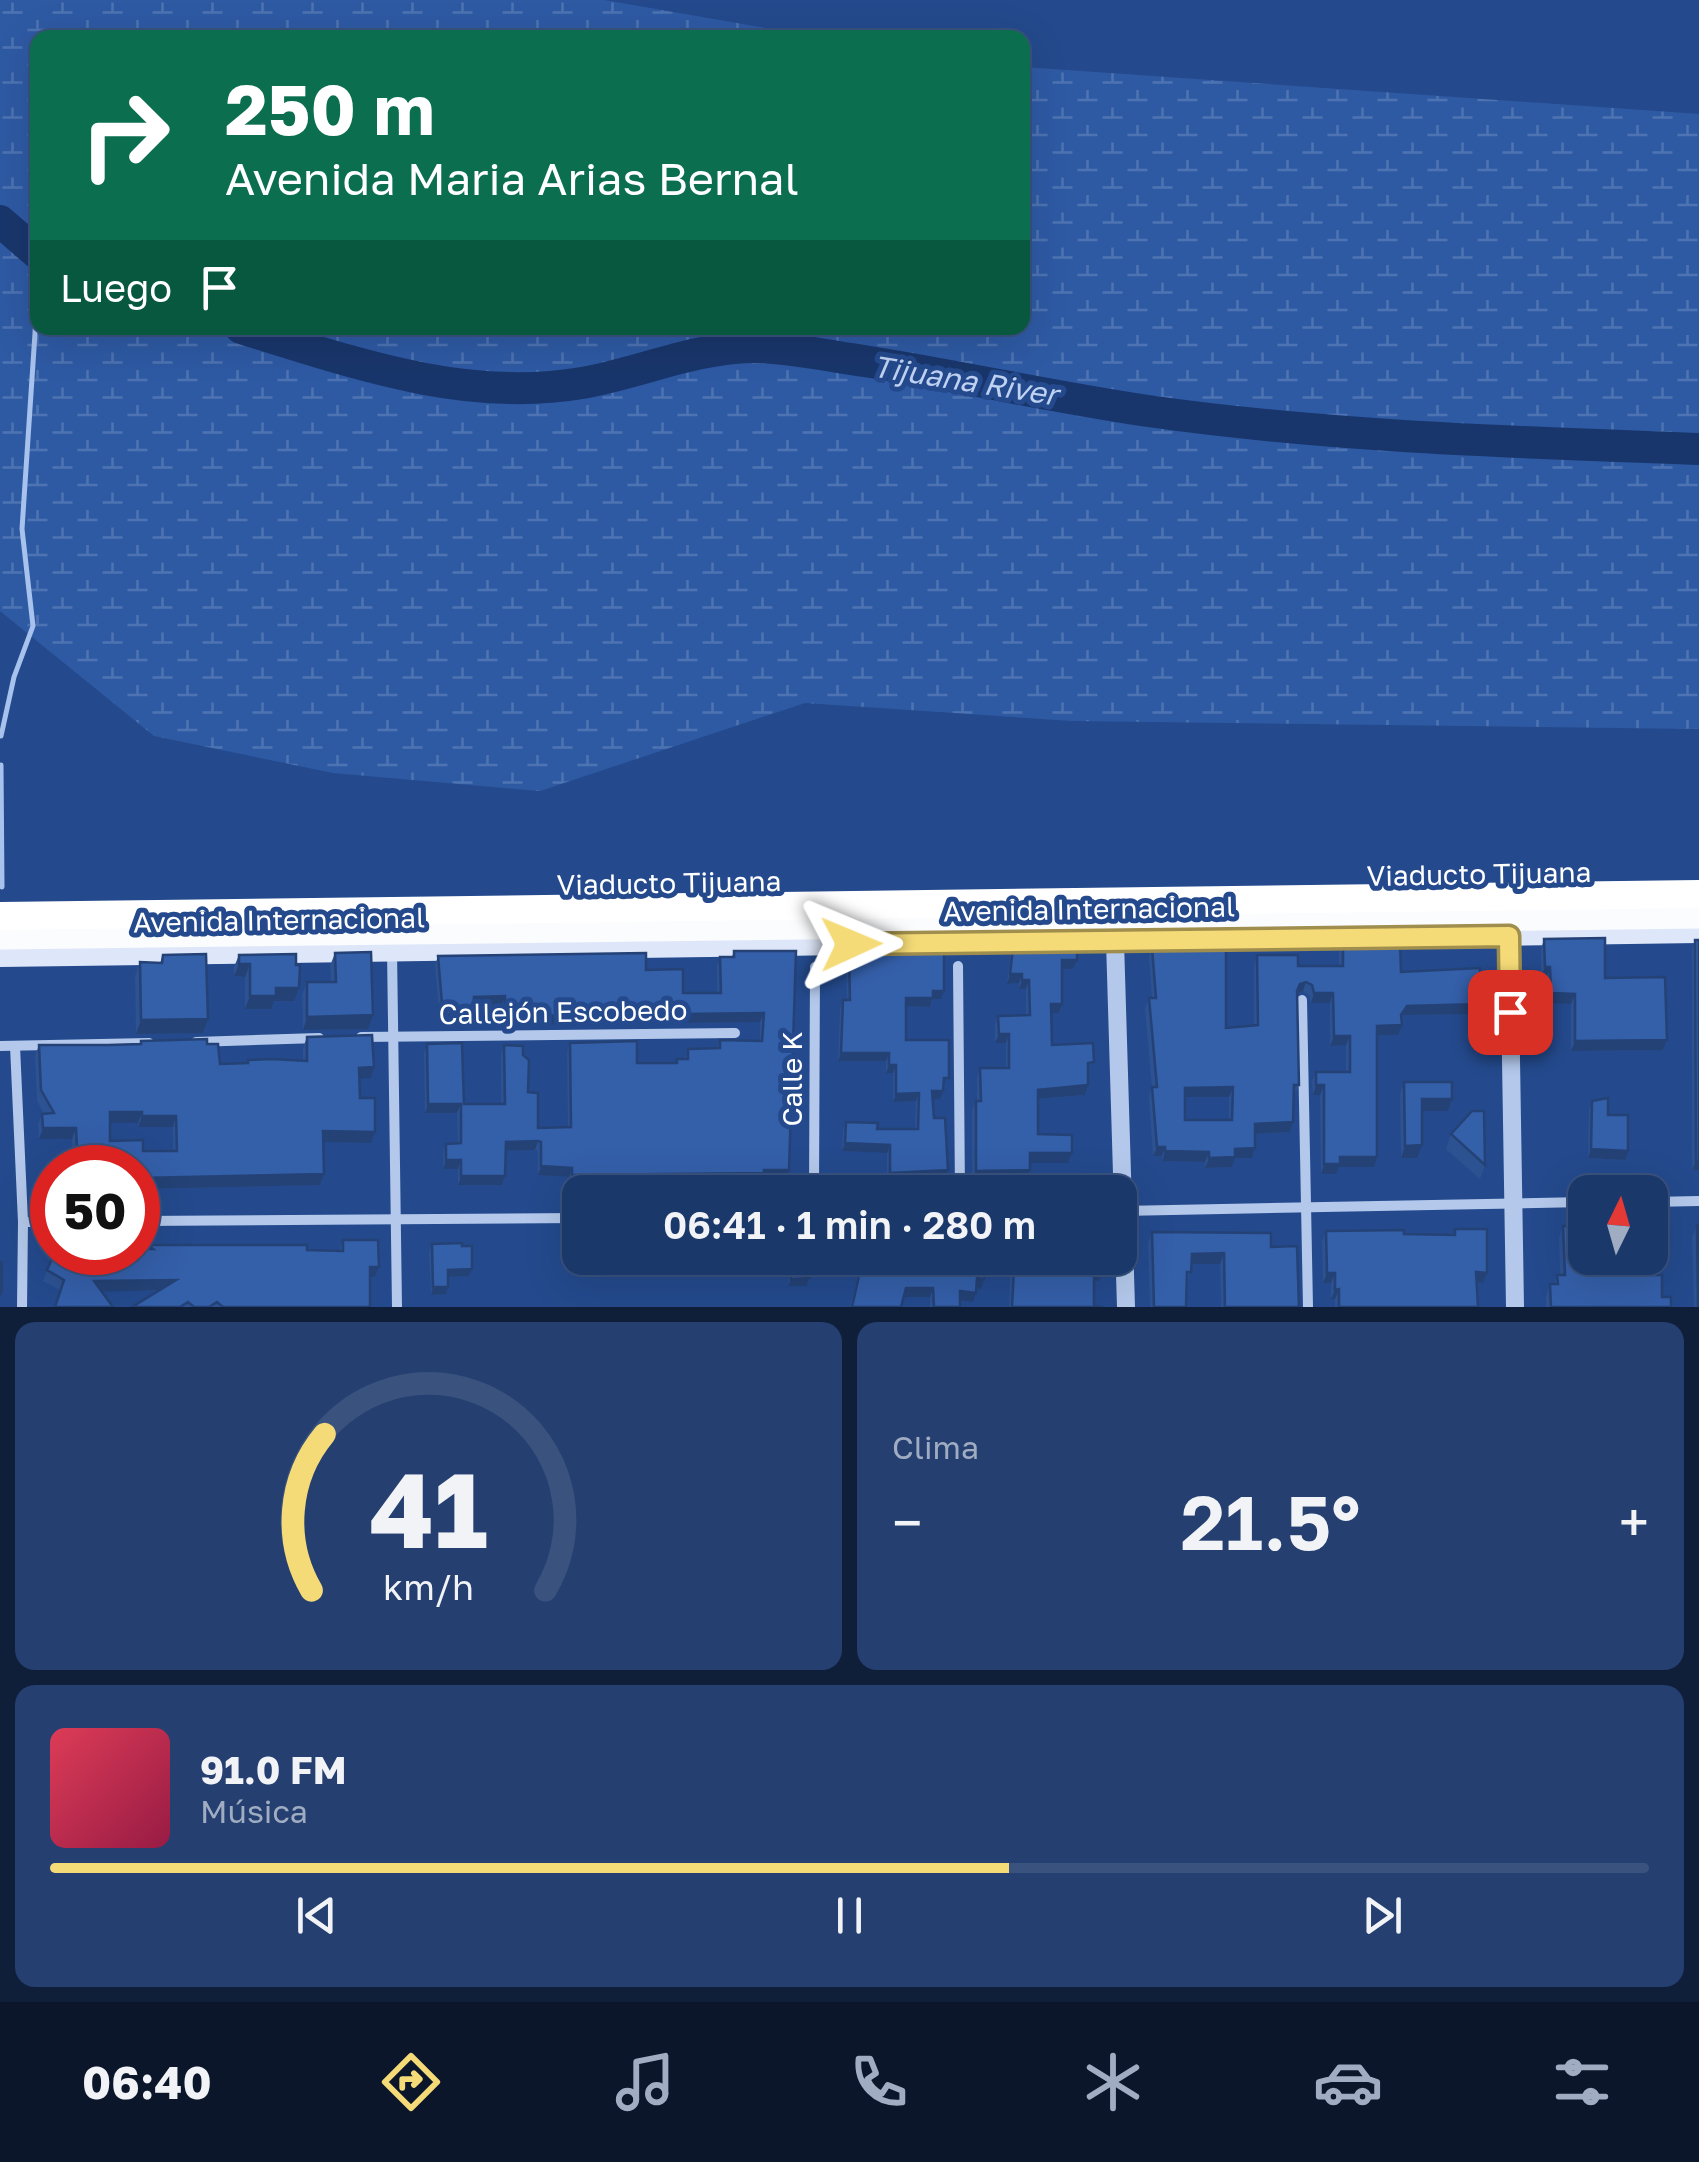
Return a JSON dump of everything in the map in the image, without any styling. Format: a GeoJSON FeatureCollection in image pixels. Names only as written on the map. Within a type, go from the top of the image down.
{"type":"FeatureCollection","features":[{"type":"Feature","properties":{"kind":"highway","name":"Avenida Internacional"},"geometry":{"type":"LineString","coordinates":[[0,916],[1699,894]]}},
{"type":"Feature","properties":{"kind":"highway","name":"Viaducto Tijuana"},"geometry":{"type":"LineString","coordinates":[[0,930],[1699,904]]}},
{"type":"Feature","properties":{"kind":"highway","name":"Viaducto Tijuana"},"geometry":{"type":"LineString","coordinates":[[0,930],[1699,914]]}},
{"type":"Feature","properties":{"kind":"main road","name":"Avenida Internacional"},"geometry":{"type":"LineString","coordinates":[[0,957],[1699,934]]}},
{"type":"Feature","properties":{"kind":"street"},"geometry":{"type":"LineString","coordinates":[[1509,936],[1515,1307]]}},
{"type":"Feature","properties":{"kind":"street"},"geometry":{"type":"LineString","coordinates":[[1115,940],[1121,1175]]}},
{"type":"Feature","properties":{"kind":"street"},"geometry":{"type":"LineString","coordinates":[[392,949],[397,1307]]}},
{"type":"Feature","properties":{"kind":"street","name":"Calle K"},"geometry":{"type":"LineString","coordinates":[[814,1175],[816,966]]}},
{"type":"Feature","properties":{"kind":"street"},"geometry":{"type":"LineString","coordinates":[[958,966],[960,1175]]}},
{"type":"Feature","properties":{"kind":"street"},"geometry":{"type":"LineString","coordinates":[[1302,1000],[1308,1307]]}},
{"type":"Feature","properties":{"kind":"street","name":"Callejón Escobedo"},"geometry":{"type":"LineString","coordinates":[[352,1038],[736,1033]]}},
{"type":"Feature","properties":{"kind":"street"},"geometry":{"type":"LineString","coordinates":[[174,1042],[332,1038]]}},
{"type":"Feature","properties":{"kind":"street"},"geometry":{"type":"LineString","coordinates":[[0,1046],[154,1042]]}},
{"type":"Feature","properties":{"kind":"street"},"geometry":{"type":"LineString","coordinates":[[15,1046],[23,1222],[22,1307]]}},
{"type":"Feature","properties":{"kind":"street"},"geometry":{"type":"LineString","coordinates":[[1668,1202],[1699,1201]]}},
{"type":"Feature","properties":{"kind":"street"},"geometry":{"type":"LineString","coordinates":[[1137,1211],[1568,1202]]}},
{"type":"Feature","properties":{"kind":"street"},"geometry":{"type":"LineString","coordinates":[[160,1221],[562,1218]]}},
{"type":"Feature","properties":{"kind":"street"},"geometry":{"type":"LineString","coordinates":[[23,1222],[30,1222]]}},
{"type":"Feature","properties":{"kind":"street"},"geometry":{"type":"LineString","coordinates":[[1125,1275],[1126,1307]]}},
{"type":"Feature","properties":{"kind":"green space"},"geometry":{"type":"Polygon","coordinates":[[[0,0],[604,0],[777,30],[30,30],[30,335],[1030,335],[1030,67],[1699,114],[1699,729],[1072,721],[805,703],[540,791],[333,773],[154,736],[0,611],[0,0]]]}},
{"type":"Feature","properties":{"kind":"building"},"geometry":{"type":"Polygon","coordinates":[[[1605,938],[1605,978],[1665,977],[1667,1040],[1575,1041],[1575,994],[1551,993],[1544,939],[1605,938]]]}},
{"type":"Feature","properties":{"kind":"building"},"geometry":{"type":"Polygon","coordinates":[[[1695,940],[1699,940],[1699,1161],[1696,1161],[1695,940]]]}},
{"type":"Feature","properties":{"kind":"building"},"geometry":{"type":"Polygon","coordinates":[[[1400,941],[1401,972],[1480,968],[1481,1004],[1407,1006],[1401,1015],[1402,1025],[1377,1026],[1377,1157],[1340,1157],[1340,1164],[1324,1164],[1324,1085],[1316,1085],[1316,1072],[1350,1072],[1350,1036],[1334,1036],[1333,993],[1314,993],[1312,985],[1306,982],[1297,991],[1299,1085],[1294,1085],[1293,1122],[1255,1124],[1255,1148],[1235,1149],[1235,1157],[1209,1158],[1209,1152],[1165,1151],[1165,1147],[1157,1147],[1152,1087],[1157,1087],[1149,998],[1156,998],[1152,948],[1226,944],[1226,1028],[1258,1025],[1257,955],[1298,955],[1298,966],[1343,966],[1343,942],[1400,941]],[[1233,1087],[1185,1088],[1185,1120],[1232,1120],[1233,1087]]]}},
{"type":"Feature","properties":{"kind":"building"},"geometry":{"type":"Polygon","coordinates":[[[1077,946],[1077,960],[1062,960],[1062,1004],[1051,1004],[1052,1045],[1093,1043],[1094,1062],[1088,1063],[1088,1085],[1038,1090],[1038,1134],[1072,1135],[1072,1153],[1030,1153],[1030,1170],[976,1171],[980,1068],[1009,1068],[1009,1034],[999,1034],[998,1016],[1030,1015],[1029,980],[1022,980],[1022,974],[1010,974],[1013,947],[1077,946]]]}},
{"type":"Feature","properties":{"kind":"building"},"geometry":{"type":"Polygon","coordinates":[[[894,950],[944,950],[944,991],[933,991],[933,998],[906,998],[906,1040],[949,1040],[949,1078],[944,1078],[943,1091],[932,1091],[934,1118],[945,1118],[948,1170],[890,1173],[890,1145],[845,1143],[846,1122],[878,1123],[877,1129],[918,1129],[919,1093],[896,1094],[896,1065],[889,1065],[889,1053],[841,1053],[843,1000],[850,1000],[849,955],[894,954],[894,950]]]}},
{"type":"Feature","properties":{"kind":"building"},"geometry":{"type":"Polygon","coordinates":[[[734,951],[796,951],[789,1170],[572,1175],[572,1168],[541,1166],[538,1141],[506,1142],[505,1176],[461,1176],[461,1160],[446,1160],[446,1144],[461,1143],[461,1104],[428,1104],[427,1044],[462,1043],[464,1104],[505,1104],[504,1045],[523,1046],[523,1055],[529,1060],[528,1092],[538,1093],[538,1128],[571,1127],[570,1043],[637,1041],[637,1063],[677,1063],[677,1059],[688,1059],[688,1049],[720,1048],[720,1040],[762,1041],[764,1013],[520,1016],[520,1004],[505,1005],[505,996],[474,997],[473,1013],[443,1015],[438,956],[646,953],[646,970],[683,969],[683,993],[721,993],[720,957],[734,957],[734,951]]]}},
{"type":"Feature","properties":{"kind":"building"},"geometry":{"type":"Polygon","coordinates":[[[371,952],[373,1015],[307,1017],[307,982],[336,982],[335,953],[371,952]]]}},
{"type":"Feature","properties":{"kind":"building"},"geometry":{"type":"Polygon","coordinates":[[[206,954],[208,1019],[141,1020],[140,962],[162,963],[163,955],[206,954]]]}},
{"type":"Feature","properties":{"kind":"building"},"geometry":{"type":"Polygon","coordinates":[[[296,954],[296,965],[300,965],[299,988],[276,988],[276,996],[250,996],[250,964],[239,964],[239,955],[296,954]]]}},
{"type":"Feature","properties":{"kind":"building"},"geometry":{"type":"Polygon","coordinates":[[[372,1035],[374,1067],[359,1068],[360,1098],[375,1098],[375,1132],[323,1131],[324,1174],[160,1178],[160,1151],[177,1151],[176,1116],[110,1112],[110,1141],[143,1140],[143,1145],[77,1145],[76,1128],[43,1128],[42,1114],[54,1113],[41,1090],[39,1045],[207,1039],[207,1044],[218,1044],[220,1064],[272,1059],[307,1061],[307,1037],[372,1035]]]}},
{"type":"Feature","properties":{"kind":"building"},"geometry":{"type":"Polygon","coordinates":[[[1404,1082],[1452,1082],[1452,1099],[1422,1099],[1422,1145],[1405,1146],[1404,1082]]]}},
{"type":"Feature","properties":{"kind":"building"},"geometry":{"type":"Polygon","coordinates":[[[1608,1098],[1608,1115],[1628,1115],[1628,1151],[1591,1149],[1592,1101],[1608,1098]]]}},
{"type":"Feature","properties":{"kind":"building"},"geometry":{"type":"Polygon","coordinates":[[[1472,1111],[1484,1111],[1485,1165],[1451,1134],[1472,1111]]]}},
{"type":"Feature","properties":{"kind":"building"},"geometry":{"type":"Polygon","coordinates":[[[1699,1225],[1699,1307],[1698,1307],[1699,1225]]]}},
{"type":"Feature","properties":{"kind":"building"},"geometry":{"type":"Polygon","coordinates":[[[1563,1226],[1568,1226],[1568,1275],[1662,1275],[1662,1297],[1671,1297],[1671,1307],[1551,1307],[1550,1284],[1558,1284],[1557,1275],[1565,1275],[1563,1226]]]}},
{"type":"Feature","properties":{"kind":"building"},"geometry":{"type":"Polygon","coordinates":[[[1455,1229],[1487,1229],[1487,1273],[1476,1272],[1478,1307],[1339,1307],[1335,1273],[1327,1273],[1326,1231],[1404,1230],[1404,1234],[1455,1235],[1455,1229]]]}},
{"type":"Feature","properties":{"kind":"building"},"geometry":{"type":"Polygon","coordinates":[[[1152,1232],[1271,1233],[1271,1247],[1297,1246],[1299,1307],[1225,1307],[1224,1253],[1192,1254],[1186,1307],[1154,1307],[1152,1232]]]}},
{"type":"Feature","properties":{"kind":"building"},"geometry":{"type":"Polygon","coordinates":[[[343,1240],[378,1240],[379,1267],[370,1267],[370,1307],[223,1307],[217,1302],[209,1307],[194,1307],[188,1302],[180,1307],[132,1307],[176,1280],[94,1281],[113,1307],[55,1307],[64,1280],[56,1275],[160,1275],[160,1245],[307,1245],[307,1250],[343,1251],[343,1240]]]}},
{"type":"Feature","properties":{"kind":"building"},"geometry":{"type":"Polygon","coordinates":[[[432,1244],[472,1246],[472,1269],[448,1270],[448,1287],[433,1287],[432,1244]]]}},
{"type":"Feature","properties":{"kind":"building"},"geometry":{"type":"Polygon","coordinates":[[[791,1275],[810,1275],[809,1278],[791,1279],[791,1275]]]}},
{"type":"Feature","properties":{"kind":"building"},"geometry":{"type":"Polygon","coordinates":[[[859,1275],[984,1275],[984,1279],[977,1278],[976,1293],[960,1291],[960,1307],[934,1307],[933,1288],[906,1288],[901,1307],[852,1307],[859,1275]]]}},
{"type":"Feature","properties":{"kind":"building"},"geometry":{"type":"Polygon","coordinates":[[[1014,1275],[1094,1275],[1094,1306],[1103,1307],[1012,1307],[1014,1275]]]}},
{"type":"Feature","properties":{"kind":"waterway","name":"Tijuana River"},"geometry":{"type":"LineString","coordinates":[[0,221],[30,247]]}},
{"type":"Feature","properties":{"kind":"waterway"},"geometry":{"type":"LineString","coordinates":[[1,736],[14,677],[33,626],[22,529],[35,335]]}},
{"type":"Feature","properties":{"kind":"waterway","name":"Tijuana River"},"geometry":{"type":"LineString","coordinates":[[263,335],[409,376],[495,388],[582,383],[687,356],[730,348],[766,347],[1217,420],[1423,437],[1699,449]]}},
{"type":"Feature","properties":{"kind":"waterway"},"geometry":{"type":"LineString","coordinates":[[1,765],[2,887]]}},
{"type":"Feature","properties":{"kind":"route"},"geometry":{"type":"LineString","coordinates":[[851,944],[1509,936],[1510,1012]]}}]}
